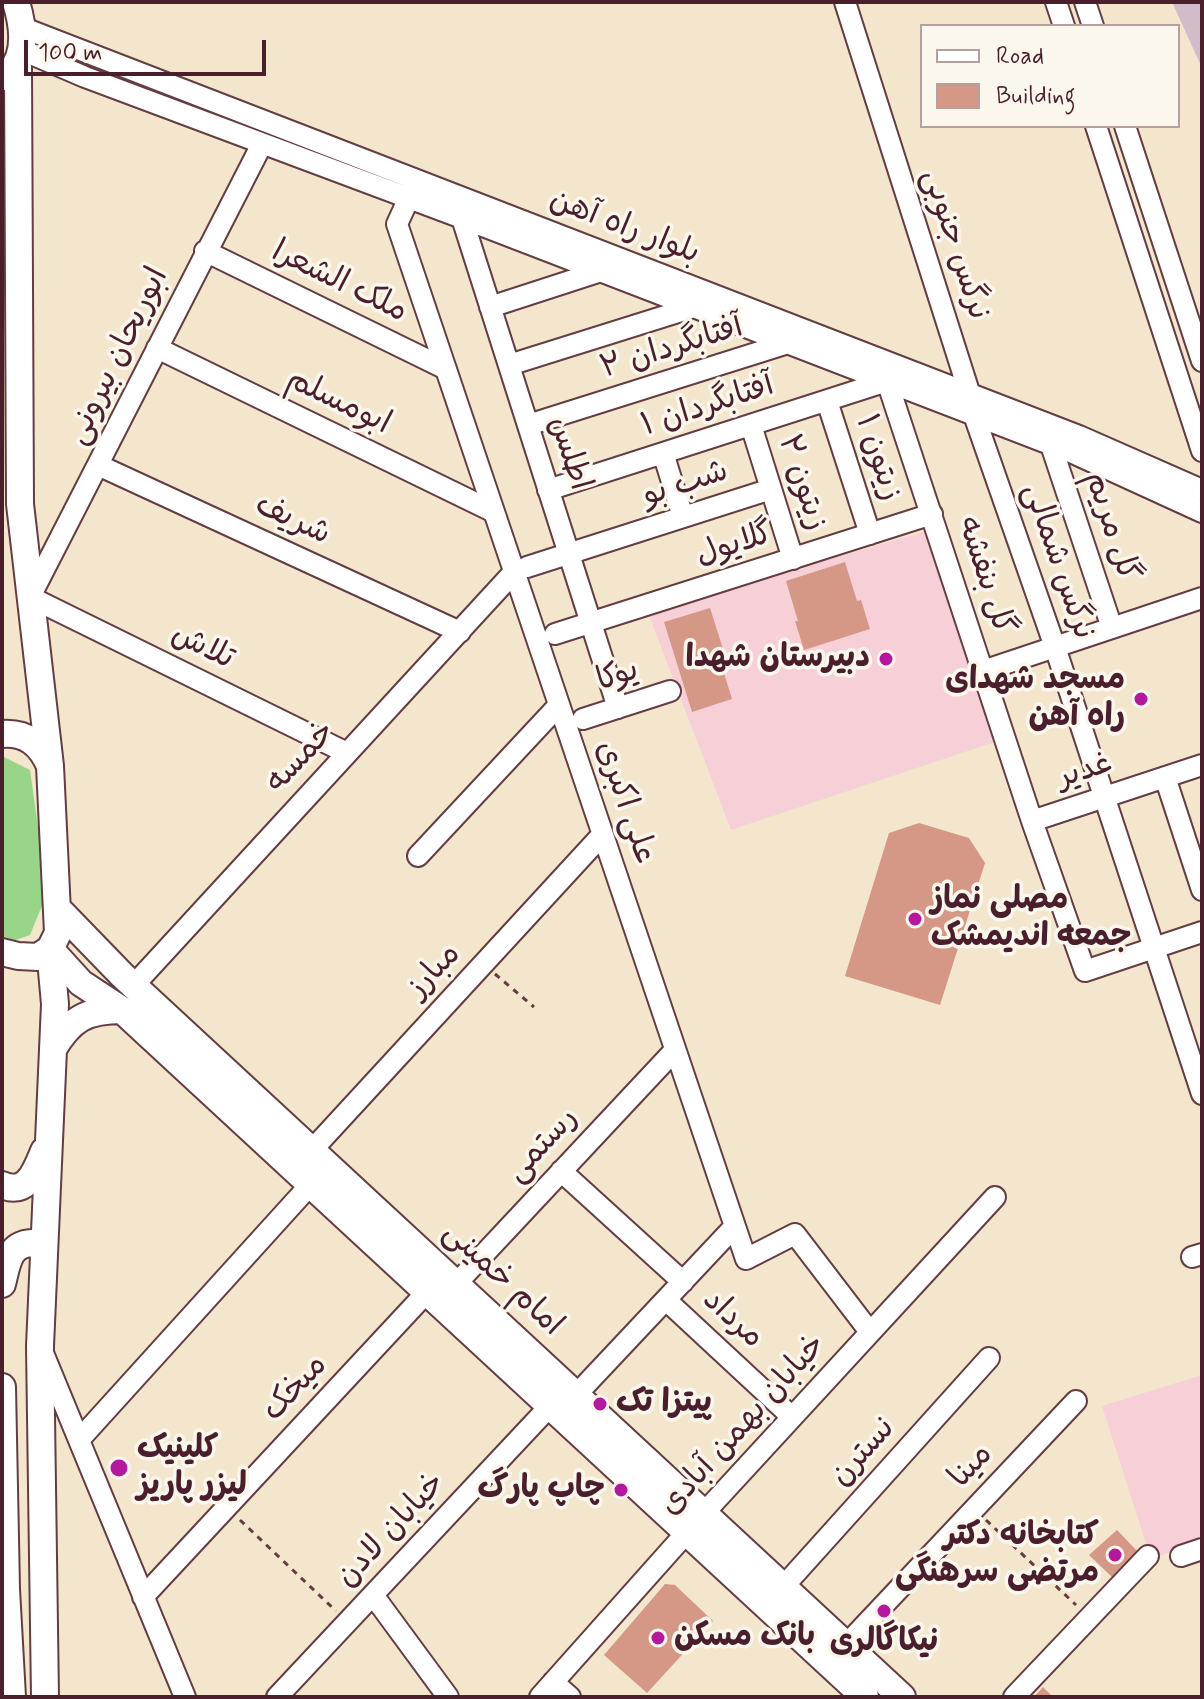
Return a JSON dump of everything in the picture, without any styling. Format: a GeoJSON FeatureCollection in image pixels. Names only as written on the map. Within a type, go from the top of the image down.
{"type":"FeatureCollection","features":[{"type":"Feature","properties":{"kind":"main road"},"geometry":{"type":"LineString","coordinates":[[2,952],[38,957],[50,949],[58,933],[50,766],[20,504],[16,45]]}},
{"type":"Feature","properties":{"kind":"main road"},"geometry":{"type":"LineString","coordinates":[[2,734],[31,739],[42,749],[50,766]]}},
{"type":"Feature","properties":{"kind":"main road","name":"امام خمینی"},"geometry":{"type":"LineString","coordinates":[[58,909],[134,985],[576,1395],[865,1697]]}},
{"type":"Feature","properties":{"kind":"main road"},"geometry":{"type":"LineString","coordinates":[[45,1697],[40,1346],[55,1004],[50,949]]}},
{"type":"Feature","properties":{"kind":"main road","name":"امام خمینی"},"geometry":{"type":"LineString","coordinates":[[50,949],[81,983],[122,1010],[550,1406],[696,1523],[783,1587],[902,1697]]}},
{"type":"Feature","properties":{"kind":"main road"},"geometry":{"type":"LineString","coordinates":[[53,1049],[64,1031],[80,1017],[100,1010],[122,1010]]}},
{"type":"Feature","properties":{"kind":"main road"},"geometry":{"type":"LineString","coordinates":[[2,1185],[15,1189],[28,1183],[49,1141]]}},
{"type":"Feature","properties":{"kind":"main road"},"geometry":{"type":"LineString","coordinates":[[2,1284],[15,1248],[32,1243],[44,1248]]}},
{"type":"Feature","properties":{"kind":"main road"},"geometry":{"type":"LineString","coordinates":[[2,1387],[4,1590],[12,1697]]}},
{"type":"Feature","properties":{"kind":"street","name":"نرگس جنوبی"},"geometry":{"type":"LineString","coordinates":[[845,2],[972,405]]}},
{"type":"Feature","properties":{"kind":"street"},"geometry":{"type":"LineString","coordinates":[[1056,2],[1063,24]]}},
{"type":"Feature","properties":{"kind":"street"},"geometry":{"type":"LineString","coordinates":[[1085,2],[1092,24]]}},
{"type":"Feature","properties":{"kind":"street","name":"بلوار راه آهن"},"geometry":{"type":"LineString","coordinates":[[16,45],[972,405],[1051,445],[1202,512]]}},
{"type":"Feature","properties":{"kind":"street","name":"بلوار راه آهن"},"geometry":{"type":"LineString","coordinates":[[16,45],[262,144],[887,381],[1079,436],[1202,490]]}},
{"type":"Feature","properties":{"kind":"street"},"geometry":{"type":"LineString","coordinates":[[1097,128],[1202,451]]}},
{"type":"Feature","properties":{"kind":"street"},"geometry":{"type":"LineString","coordinates":[[1104,150],[1128,134],[1202,361]]}},
{"type":"Feature","properties":{"kind":"street","name":"ابوریحان بیرونی"},"geometry":{"type":"LineString","coordinates":[[30,597],[262,144]]}},
{"type":"Feature","properties":{"kind":"street","name":"علی اکبری"},"geometry":{"type":"LineString","coordinates":[[409,198],[397,224],[494,512],[521,569],[559,705],[746,1259],[795,1234],[870,1332]]}},
{"type":"Feature","properties":{"kind":"street","name":"اطلس"},"geometry":{"type":"LineString","coordinates":[[462,218],[618,708]]}},
{"type":"Feature","properties":{"kind":"street","name":"ملک الشعرا"},"geometry":{"type":"LineString","coordinates":[[205,251],[446,369]]}},
{"type":"Feature","properties":{"kind":"street"},"geometry":{"type":"LineString","coordinates":[[490,307],[601,271]]}},
{"type":"Feature","properties":{"kind":"street"},"geometry":{"type":"LineString","coordinates":[[509,365],[694,307]]}},
{"type":"Feature","properties":{"kind":"street","name":"آفتابگردان ۲"},"geometry":{"type":"LineString","coordinates":[[528,425],[788,343]]}},
{"type":"Feature","properties":{"kind":"street","name":"ابومسلم"},"geometry":{"type":"LineString","coordinates":[[157,348],[494,512]]}},
{"type":"Feature","properties":{"kind":"street","name":"آفتابگردان ۱"},"geometry":{"type":"LineString","coordinates":[[548,490],[887,381]]}},
{"type":"Feature","properties":{"kind":"street","name":"گل بنفشه"},"geometry":{"type":"LineString","coordinates":[[887,381],[1032,821],[1085,971],[1154,948]]}},
{"type":"Feature","properties":{"kind":"street","name":"زیتون ۱"},"geometry":{"type":"LineString","coordinates":[[827,401],[870,534]]}},
{"type":"Feature","properties":{"kind":"street","name":"نرگس شمالی"},"geometry":{"type":"LineString","coordinates":[[972,405],[1202,1094]]}},
{"type":"Feature","properties":{"kind":"street","name":"زیتون ۲"},"geometry":{"type":"LineString","coordinates":[[751,425],[793,559]]}},
{"type":"Feature","properties":{"kind":"street","name":"گل مریم"},"geometry":{"type":"LineString","coordinates":[[1051,445],[1112,628]]}},
{"type":"Feature","properties":{"kind":"street"},"geometry":{"type":"LineString","coordinates":[[663,453],[683,517]]}},
{"type":"Feature","properties":{"kind":"street","name":"شریف"},"geometry":{"type":"LineString","coordinates":[[98,465],[460,632]]}},
{"type":"Feature","properties":{"kind":"street","name":"شب بو"},"geometry":{"type":"LineString","coordinates":[[521,569],[771,489]]}},
{"type":"Feature","properties":{"kind":"street","name":"گلایول"},"geometry":{"type":"LineString","coordinates":[[555,634],[932,514]]}},
{"type":"Feature","properties":{"kind":"street","name":"خمسه"},"geometry":{"type":"LineString","coordinates":[[134,985],[521,569]]}},
{"type":"Feature","properties":{"kind":"street","name":"تلاش"},"geometry":{"type":"LineString","coordinates":[[30,597],[347,753]]}},
{"type":"Feature","properties":{"kind":"street"},"geometry":{"type":"LineString","coordinates":[[983,671],[1202,598]]}},
{"type":"Feature","properties":{"kind":"street","name":"یوکا"},"geometry":{"type":"LineString","coordinates":[[583,719],[670,691]]}},
{"type":"Feature","properties":{"kind":"street"},"geometry":{"type":"LineString","coordinates":[[418,856],[559,705]]}},
{"type":"Feature","properties":{"kind":"street","name":"غدیر"},"geometry":{"type":"LineString","coordinates":[[1032,821],[1202,765]]}},
{"type":"Feature","properties":{"kind":"street"},"geometry":{"type":"LineString","coordinates":[[1165,777],[1202,890]]}},
{"type":"Feature","properties":{"kind":"street","name":"مبارز"},"geometry":{"type":"LineString","coordinates":[[312,1150],[602,835]]}},
{"type":"Feature","properties":{"kind":"street"},"geometry":{"type":"LineString","coordinates":[[1154,948],[1202,932]]}},
{"type":"Feature","properties":{"kind":"street","name":"رستمی"},"geometry":{"type":"LineString","coordinates":[[456,1284],[675,1050]]}},
{"type":"Feature","properties":{"kind":"street"},"geometry":{"type":"LineString","coordinates":[[561,1171],[683,1282]]}},
{"type":"Feature","properties":{"kind":"street"},"geometry":{"type":"LineString","coordinates":[[79,1440],[311,1184]]}},
{"type":"Feature","properties":{"kind":"street","name":"خیابان بهمن آبادی"},"geometry":{"type":"LineString","coordinates":[[547,1690],[995,1197]]}},
{"type":"Feature","properties":{"kind":"street"},"geometry":{"type":"LineString","coordinates":[[576,1395],[734,1227]]}},
{"type":"Feature","properties":{"kind":"street","name":"میخک"},"geometry":{"type":"LineString","coordinates":[[143,1597],[427,1292]]}},
{"type":"Feature","properties":{"kind":"street","name":"مرداد"},"geometry":{"type":"LineString","coordinates":[[666,1300],[792,1417]]}},
{"type":"Feature","properties":{"kind":"street"},"geometry":{"type":"LineString","coordinates":[[40,1346],[185,1697]]}},
{"type":"Feature","properties":{"kind":"street","name":"نسترن"},"geometry":{"type":"LineString","coordinates":[[783,1587],[989,1358]]}},
{"type":"Feature","properties":{"kind":"street","name":"مینا"},"geometry":{"type":"LineString","coordinates":[[846,1645],[1076,1401]]}},
{"type":"Feature","properties":{"kind":"street","name":"خیابان لادن"},"geometry":{"type":"LineString","coordinates":[[277,1697],[550,1406]]}},
{"type":"Feature","properties":{"kind":"street"},"geometry":{"type":"LineString","coordinates":[[1181,1556],[1202,1549]]}},
{"type":"Feature","properties":{"kind":"street"},"geometry":{"type":"LineString","coordinates":[[1014,1697],[1148,1556]]}},
{"type":"Feature","properties":{"kind":"street"},"geometry":{"type":"LineString","coordinates":[[373,1595],[448,1697]]}},
{"type":"Feature","properties":{"kind":"street"},"geometry":{"type":"LineString","coordinates":[[547,1690],[570,1697]]}},
{"type":"Feature","properties":{"kind":"path"},"geometry":{"type":"LineString","coordinates":[[483,964],[534,1007]]}},
{"type":"Feature","properties":{"kind":"path"},"geometry":{"type":"LineString","coordinates":[[226,1508],[348,1622]]}},
{"type":"Feature","properties":{"kind":"path"},"geometry":{"type":"LineString","coordinates":[[974,1509],[1090,1617]]}},
{"type":"Feature","properties":{"kind":"shaded area"},"geometry":{"type":"Polygon","coordinates":[[[1172,2],[1202,2],[1202,68],[1172,2]]]}},
{"type":"Feature","properties":{"kind":"shaded area"},"geometry":{"type":"Polygon","coordinates":[[[933,529],[1001,740],[731,830],[648,613],[933,529]]]}},
{"type":"Feature","properties":{"kind":"shaded area"},"geometry":{"type":"Polygon","coordinates":[[[1202,1375],[1202,1541],[1151,1559],[1102,1406],[1202,1375]]]}},
{"type":"Feature","properties":{"kind":"green space"},"geometry":{"type":"Polygon","coordinates":[[[2,756],[30,770],[40,841],[43,903],[30,935],[13,941],[2,937],[2,756]]]}},
{"type":"Feature","properties":{"kind":"building"},"geometry":{"type":"Polygon","coordinates":[[[845,562],[870,629],[804,650],[786,581],[845,562]]]}},
{"type":"Feature","properties":{"kind":"building"},"geometry":{"type":"Polygon","coordinates":[[[710,608],[723,649],[717,651],[732,699],[692,712],[664,622],[710,608]]]}},
{"type":"Feature","properties":{"kind":"building","name":"مصلی نماز جمعه اندیمشک"},"geometry":{"type":"Polygon","coordinates":[[[919,823],[969,838],[985,863],[940,1005],[845,976],[889,833],[919,823]]]}},
{"type":"Feature","properties":{"kind":"building","name":"کتابخانه دکتر مرتضی سرهنگی"},"geometry":{"type":"Polygon","coordinates":[[[1117,1530],[1141,1555],[1115,1580],[1089,1555],[1117,1530]]]}},
{"type":"Feature","properties":{"kind":"building","name":"بانک مسکن"},"geometry":{"type":"Polygon","coordinates":[[[665,1584],[675,1585],[713,1621],[647,1693],[604,1655],[665,1584]]]}},
{"type":"Feature","properties":{"kind":"building"},"geometry":{"type":"Polygon","coordinates":[[[1043,1687],[1053,1697],[1034,1697],[1043,1687]]]}},
{"type":"Feature","properties":{"kind":"place","name":"دبیرستان شهدا"},"geometry":{"type":"Point","coordinates":[886,659]}},
{"type":"Feature","properties":{"kind":"place","name":"مسجد شهدای راه آهن"},"geometry":{"type":"Point","coordinates":[1141,699]}},
{"type":"Feature","properties":{"kind":"place","name":"مصلی نماز جمعه اندیمشک"},"geometry":{"type":"Point","coordinates":[915,919]}},
{"type":"Feature","properties":{"kind":"place","name":"پیتزا تک"},"geometry":{"type":"Point","coordinates":[600,1404]}},
{"type":"Feature","properties":{"kind":"place","name":"کلینیک لیزر پاریز"},"geometry":{"type":"Point","coordinates":[119,1468]}},
{"type":"Feature","properties":{"kind":"place","name":"چاپ پارگ"},"geometry":{"type":"Point","coordinates":[621,1490]}},
{"type":"Feature","properties":{"kind":"place","name":"کتابخانه دکتر مرتضی سرهنگی"},"geometry":{"type":"Point","coordinates":[1115,1555]}},
{"type":"Feature","properties":{"kind":"place","name":"نیکاگالری"},"geometry":{"type":"Point","coordinates":[884,1611]}},
{"type":"Feature","properties":{"kind":"place","name":"بانک مسکن"},"geometry":{"type":"Point","coordinates":[658,1638]}}]}
